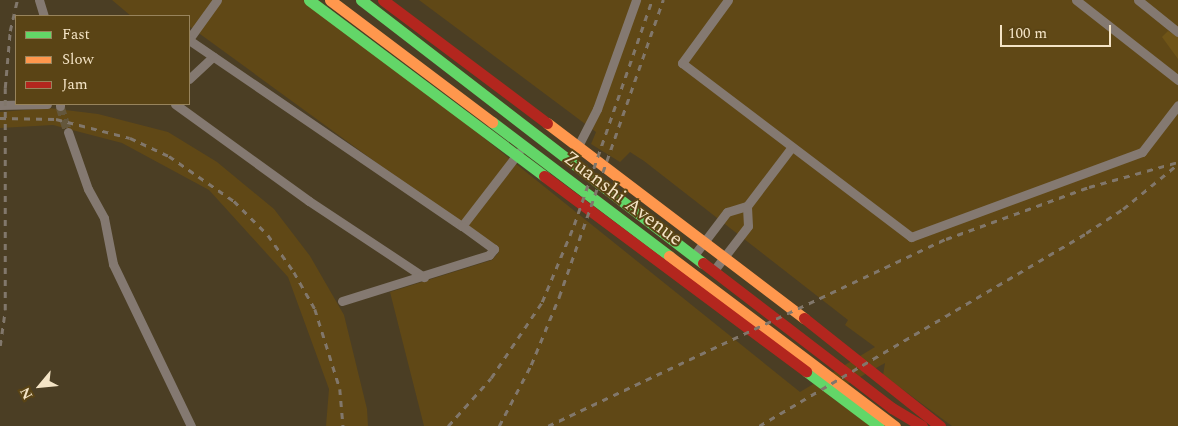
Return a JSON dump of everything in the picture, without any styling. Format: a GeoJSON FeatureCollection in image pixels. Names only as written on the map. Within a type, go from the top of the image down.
{"type":"FeatureCollection","features":[{"type":"Feature","properties":{"kind":"main road"},"geometry":{"type":"LineString","coordinates":[[310,0],[515,157],[844,400],[890,425]]}},
{"type":"Feature","properties":{"kind":"main road","name":"Zuanshi Avenue"},"geometry":{"type":"LineString","coordinates":[[330,0],[890,425]]}},
{"type":"Feature","properties":{"kind":"main road","name":"Zuanshi Avenue"},"geometry":{"type":"LineString","coordinates":[[361,0],[715,269],[892,408],[922,426]]}},
{"type":"Feature","properties":{"kind":"main road"},"geometry":{"type":"LineString","coordinates":[[383,0],[706,240],[858,363],[940,426]]}},
{"type":"Feature","properties":{"kind":"main road"},"geometry":{"type":"LineString","coordinates":[[333,18],[341,8]]}},
{"type":"Feature","properties":{"kind":"main road"},"geometry":{"type":"LineString","coordinates":[[858,363],[892,408],[916,426]]}},
{"type":"Feature","properties":{"kind":"street"},"geometry":{"type":"LineString","coordinates":[[39,0],[44,15]]}},
{"type":"Feature","properties":{"kind":"street"},"geometry":{"type":"LineString","coordinates":[[190,39],[217,0]]}},
{"type":"Feature","properties":{"kind":"street"},"geometry":{"type":"LineString","coordinates":[[578,146],[597,109],[636,0]]}},
{"type":"Feature","properties":{"kind":"street"},"geometry":{"type":"LineString","coordinates":[[728,0],[682,63],[791,148],[911,237],[1142,152],[1178,105]]}},
{"type":"Feature","properties":{"kind":"street"},"geometry":{"type":"LineString","coordinates":[[1076,0],[1178,80]]}},
{"type":"Feature","properties":{"kind":"street"},"geometry":{"type":"LineString","coordinates":[[1138,0],[1178,32]]}},
{"type":"Feature","properties":{"kind":"street"},"geometry":{"type":"LineString","coordinates":[[190,41],[494,249],[490,255],[342,301]]}},
{"type":"Feature","properties":{"kind":"street"},"geometry":{"type":"LineString","coordinates":[[190,78],[213,57]]}},
{"type":"Feature","properties":{"kind":"street"},"geometry":{"type":"LineString","coordinates":[[0,105],[15,105]]}},
{"type":"Feature","properties":{"kind":"street"},"geometry":{"type":"LineString","coordinates":[[176,105],[309,201],[424,277]]}},
{"type":"Feature","properties":{"kind":"street"},"geometry":{"type":"LineString","coordinates":[[68,132],[88,189],[104,218],[113,264],[191,426]]}},
{"type":"Feature","properties":{"kind":"street"},"geometry":{"type":"LineString","coordinates":[[462,226],[523,146]]}},
{"type":"Feature","properties":{"kind":"street"},"geometry":{"type":"LineString","coordinates":[[695,254],[727,212],[747,206],[791,148]]}},
{"type":"Feature","properties":{"kind":"street"},"geometry":{"type":"LineString","coordinates":[[715,269],[727,257],[748,226],[747,206]]}},
{"type":"Feature","properties":{"kind":"shaded area"},"geometry":{"type":"Polygon","coordinates":[[[112,0],[312,0],[800,392],[875,347],[845,325],[848,320],[644,161],[630,152],[620,162],[591,144],[596,132],[419,0],[1178,0],[1178,426],[952,426],[883,375],[885,363],[828,395],[872,426],[424,426],[390,292],[492,260],[499,252],[190,27],[190,15],[130,15],[112,0]]]}},
{"type":"Feature","properties":{"kind":"shaded area"},"geometry":{"type":"Polygon","coordinates":[[[1168,31],[1178,37],[1178,59],[1162,37],[1168,31]]]}},
{"type":"Feature","properties":{"kind":"shaded area"},"geometry":{"type":"Polygon","coordinates":[[[49,108],[98,114],[168,132],[217,162],[274,209],[310,256],[344,315],[367,409],[368,426],[326,426],[329,389],[288,277],[209,190],[122,143],[53,125],[0,128],[0,112],[49,108]]]}},
{"type":"Feature","properties":{"kind":"tunnel"},"geometry":{"type":"LineString","coordinates":[[60,106],[68,132]]}},
{"type":"Feature","properties":{"kind":"railway"},"geometry":{"type":"LineString","coordinates":[[0,346],[5,310],[5,88],[10,31],[17,0]]}},
{"type":"Feature","properties":{"kind":"railway"},"geometry":{"type":"LineString","coordinates":[[448,426],[491,378],[542,302],[574,225],[652,0]]}},
{"type":"Feature","properties":{"kind":"railway"},"geometry":{"type":"LineString","coordinates":[[499,426],[531,365],[559,297],[663,0]]}},
{"type":"Feature","properties":{"kind":"railway"},"geometry":{"type":"LineString","coordinates":[[0,118],[56,119],[130,138],[169,156],[234,201],[268,235],[294,272],[315,309],[340,389],[343,426]]}},
{"type":"Feature","properties":{"kind":"railway"},"geometry":{"type":"LineString","coordinates":[[548,426],[946,239],[1089,187],[1178,162]]}},
{"type":"Feature","properties":{"kind":"railway"},"geometry":{"type":"LineString","coordinates":[[759,426],[1086,233],[1123,209],[1178,164]]}},
{"type":"Feature","properties":{"kind":"traffic: fast"},"geometry":{"type":"LineString","coordinates":[[309,0],[544,176]]}},
{"type":"Feature","properties":{"kind":"traffic: fast"},"geometry":{"type":"LineString","coordinates":[[361,0],[703,263]]}},
{"type":"Feature","properties":{"kind":"traffic: fast"},"geometry":{"type":"LineString","coordinates":[[492,122],[669,256]]}},
{"type":"Feature","properties":{"kind":"traffic: fast"},"geometry":{"type":"LineString","coordinates":[[806,371],[879,426]]}},
{"type":"Feature","properties":{"kind":"traffic: slow"},"geometry":{"type":"LineString","coordinates":[[330,0],[492,122]]}},
{"type":"Feature","properties":{"kind":"traffic: slow"},"geometry":{"type":"LineString","coordinates":[[547,123],[804,318]]}},
{"type":"Feature","properties":{"kind":"traffic: slow"},"geometry":{"type":"LineString","coordinates":[[669,256],[895,426]]}},
{"type":"Feature","properties":{"kind":"traffic: jam"},"geometry":{"type":"LineString","coordinates":[[383,0],[547,123]]}},
{"type":"Feature","properties":{"kind":"traffic: jam"},"geometry":{"type":"LineString","coordinates":[[544,176],[806,371]]}},
{"type":"Feature","properties":{"kind":"traffic: jam"},"geometry":{"type":"LineString","coordinates":[[703,263],[892,408],[922,426]]}},
{"type":"Feature","properties":{"kind":"traffic: jam"},"geometry":{"type":"LineString","coordinates":[[804,318],[940,426]]}}]}
